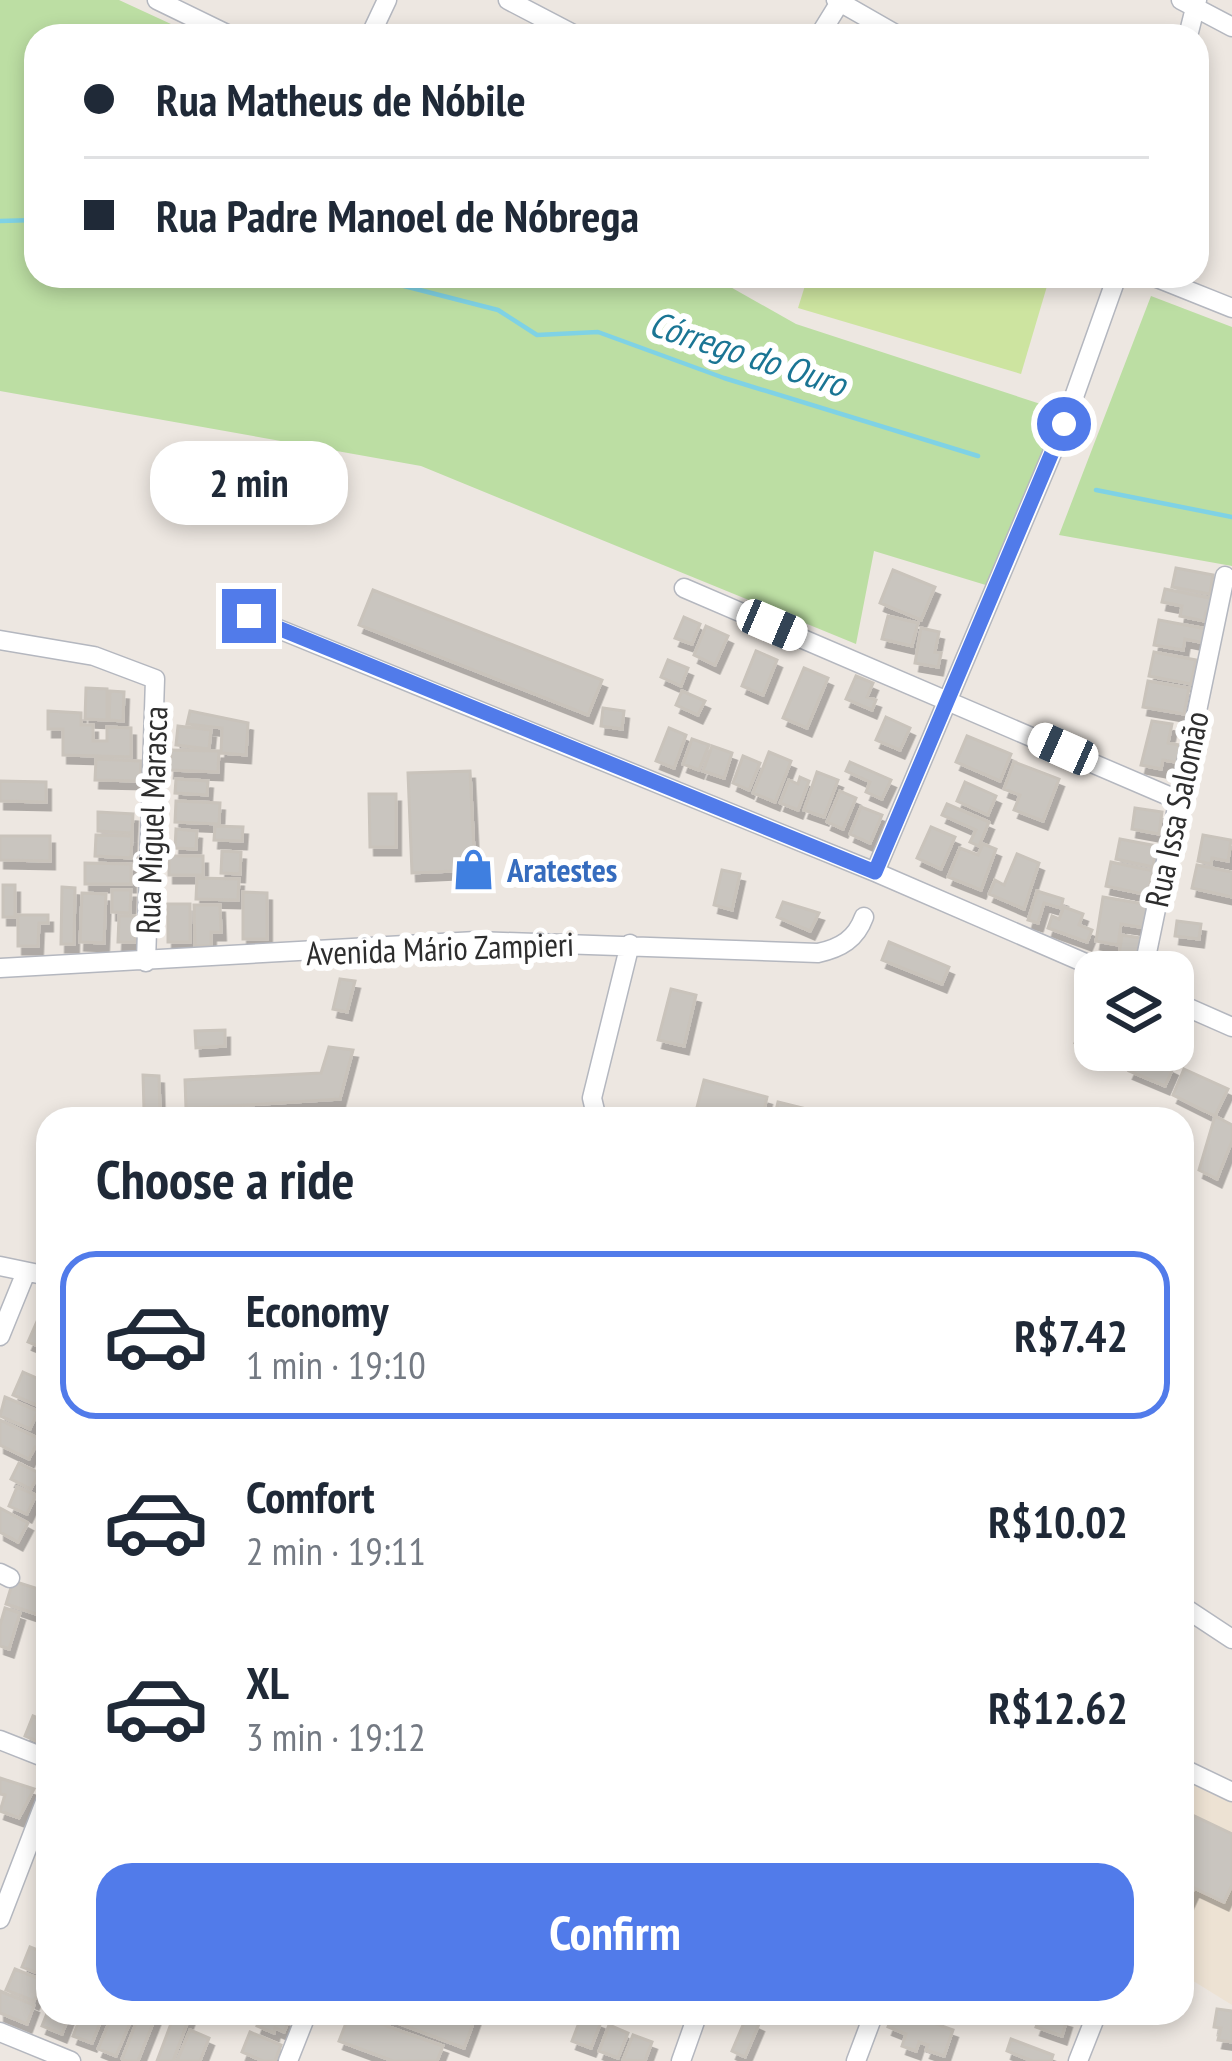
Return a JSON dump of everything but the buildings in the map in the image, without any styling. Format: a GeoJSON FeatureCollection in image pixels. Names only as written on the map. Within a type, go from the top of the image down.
{"type":"FeatureCollection","features":[{"type":"Feature","properties":{"kind":"street"},"geometry":{"type":"LineString","coordinates":[[157,0],[206,24]]}},
{"type":"Feature","properties":{"kind":"street"},"geometry":{"type":"LineString","coordinates":[[508,0],[551,10]]}},
{"type":"Feature","properties":{"kind":"street"},"geometry":{"type":"LineString","coordinates":[[838,1],[878,24]]}},
{"type":"Feature","properties":{"kind":"street"},"geometry":{"type":"LineString","coordinates":[[1191,3],[1232,27]]}},
{"type":"Feature","properties":{"kind":"street"},"geometry":{"type":"LineString","coordinates":[[1182,288],[1228,306],[1232,284]]}},
{"type":"Feature","properties":{"kind":"street"},"geometry":{"type":"LineString","coordinates":[[875,872],[1064,424],[1113,288]]}},
{"type":"Feature","properties":{"kind":"street","name":"Rua Issa Salomão"},"geometry":{"type":"LineString","coordinates":[[1147,951],[1225,576]]}},
{"type":"Feature","properties":{"kind":"street"},"geometry":{"type":"LineString","coordinates":[[683,588],[1178,800]]}},
{"type":"Feature","properties":{"kind":"street"},"geometry":{"type":"LineString","coordinates":[[249,616],[1074,958]]}},
{"type":"Feature","properties":{"kind":"street","name":"Rua Miguel Marasca"},"geometry":{"type":"LineString","coordinates":[[0,640],[94,656],[155,679],[146,962]]}},
{"type":"Feature","properties":{"kind":"street","name":"Avenida Mário Zampieri"},"geometry":{"type":"LineString","coordinates":[[0,968],[476,941],[818,953],[848,942],[864,917]]}},
{"type":"Feature","properties":{"kind":"street"},"geometry":{"type":"LineString","coordinates":[[594,1107],[592,1098],[630,944]]}},
{"type":"Feature","properties":{"kind":"street"},"geometry":{"type":"LineString","coordinates":[[1194,1010],[1232,1027]]}},
{"type":"Feature","properties":{"kind":"street"},"geometry":{"type":"LineString","coordinates":[[0,1267],[36,1274]]}},
{"type":"Feature","properties":{"kind":"street"},"geometry":{"type":"LineString","coordinates":[[0,1336],[26,1272]]}},
{"type":"Feature","properties":{"kind":"street"},"geometry":{"type":"LineString","coordinates":[[1194,1614],[1232,1639]]}},
{"type":"Feature","properties":{"kind":"street"},"geometry":{"type":"LineString","coordinates":[[0,1740],[36,1754]]}},
{"type":"Feature","properties":{"kind":"street"},"geometry":{"type":"LineString","coordinates":[[1194,1774],[1232,1792]]}},
{"type":"Feature","properties":{"kind":"street"},"geometry":{"type":"LineString","coordinates":[[0,1919],[36,1825]]}},
{"type":"Feature","properties":{"kind":"street"},"geometry":{"type":"LineString","coordinates":[[288,2061],[302,2025]]}},
{"type":"Feature","properties":{"kind":"street"},"geometry":{"type":"LineString","coordinates":[[685,2060],[695,2025]]}},
{"type":"Feature","properties":{"kind":"street"},"geometry":{"type":"LineString","coordinates":[[856,2061],[870,2025]]}},
{"type":"Feature","properties":{"kind":"street"},"geometry":{"type":"LineString","coordinates":[[1078,2061],[1092,2025]]}},
{"type":"Feature","properties":{"kind":"street"},"geometry":{"type":"LineString","coordinates":[[0,2032],[70,2061]]}},
{"type":"Feature","properties":{"kind":"shaded area"},"geometry":{"type":"Polygon","coordinates":[[[1194,1783],[1232,1800],[1232,2005],[1194,1981],[1194,1783]]]}},
{"type":"Feature","properties":{"kind":"green space"},"geometry":{"type":"Polygon","coordinates":[[[0,0],[119,0],[171,24],[24,24],[24,288],[732,288],[796,324],[1062,411],[989,586],[874,551],[856,644],[421,466],[0,391],[0,0]]]}},
{"type":"Feature","properties":{"kind":"green space"},"geometry":{"type":"Polygon","coordinates":[[[804,288],[1046,288],[1021,374],[798,308],[804,288]]]}},
{"type":"Feature","properties":{"kind":"green space"},"geometry":{"type":"Polygon","coordinates":[[[1151,296],[1232,327],[1232,566],[1059,535],[1151,296]]]}},
{"type":"Feature","properties":{"kind":"waterway","name":"Córrego do Ouro"},"geometry":{"type":"LineString","coordinates":[[0,221],[24,220]]}},
{"type":"Feature","properties":{"kind":"waterway","name":"Córrego do Ouro"},"geometry":{"type":"LineString","coordinates":[[412,288],[498,310],[537,335],[598,332],[724,378],[978,456]]}},
{"type":"Feature","properties":{"kind":"waterway","name":"Córrego do Ouro"},"geometry":{"type":"LineString","coordinates":[[1096,490],[1232,517]]}},
{"type":"Feature","properties":{"kind":"place","name":"Aratestes"},"geometry":{"type":"Point","coordinates":[473,869]}},
{"type":"Feature","properties":{"kind":"route"},"geometry":{"type":"LineString","coordinates":[[249,616],[875,872],[1064,424]]}}]}
